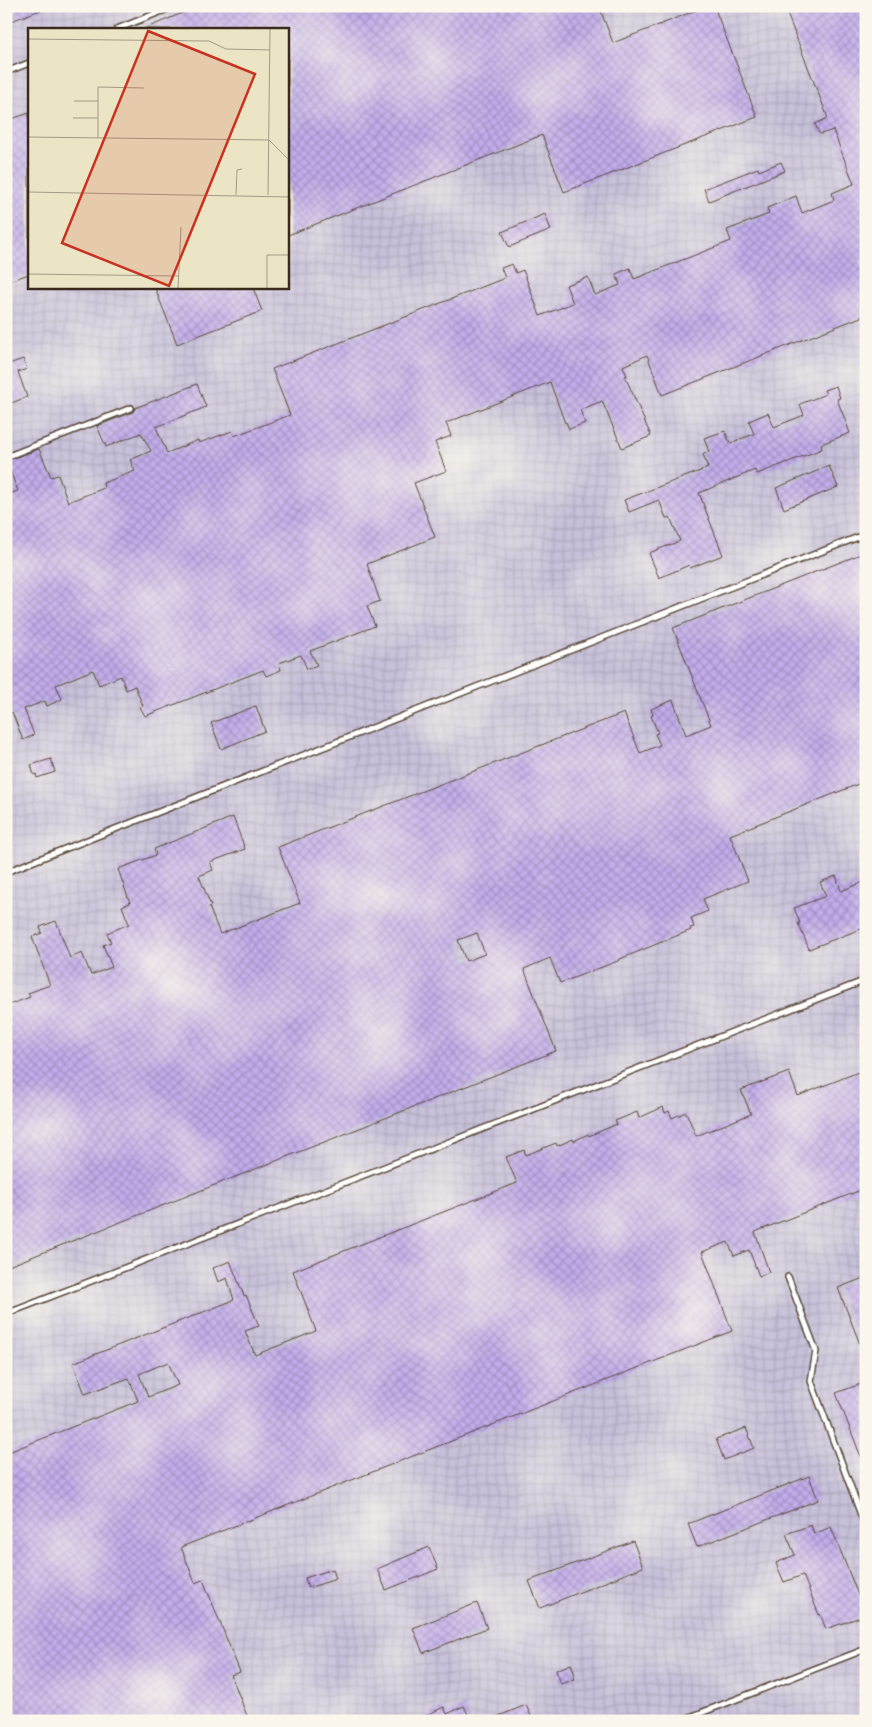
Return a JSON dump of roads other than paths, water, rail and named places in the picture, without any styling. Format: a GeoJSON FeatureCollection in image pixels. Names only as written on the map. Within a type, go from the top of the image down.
{"type":"FeatureCollection","features":[{"type":"Feature","properties":{"kind":"lane"},"geometry":{"type":"LineString","coordinates":[[120,28],[175,6]]}},
{"type":"Feature","properties":{"kind":"lane"},"geometry":{"type":"LineString","coordinates":[[6,72],[28,63]]}},
{"type":"Feature","properties":{"kind":"lane"},"geometry":{"type":"LineString","coordinates":[[6,457],[131,408]]}},
{"type":"Feature","properties":{"kind":"lane"},"geometry":{"type":"LineString","coordinates":[[6,872],[866,534]]}},
{"type":"Feature","properties":{"kind":"lane"},"geometry":{"type":"LineString","coordinates":[[6,1314],[866,980]]}},
{"type":"Feature","properties":{"kind":"lane"},"geometry":{"type":"LineString","coordinates":[[788,1277],[816,1351],[811,1381],[866,1528]]}},
{"type":"Feature","properties":{"kind":"lane"},"geometry":{"type":"LineString","coordinates":[[680,1721],[866,1649]]}}]}
